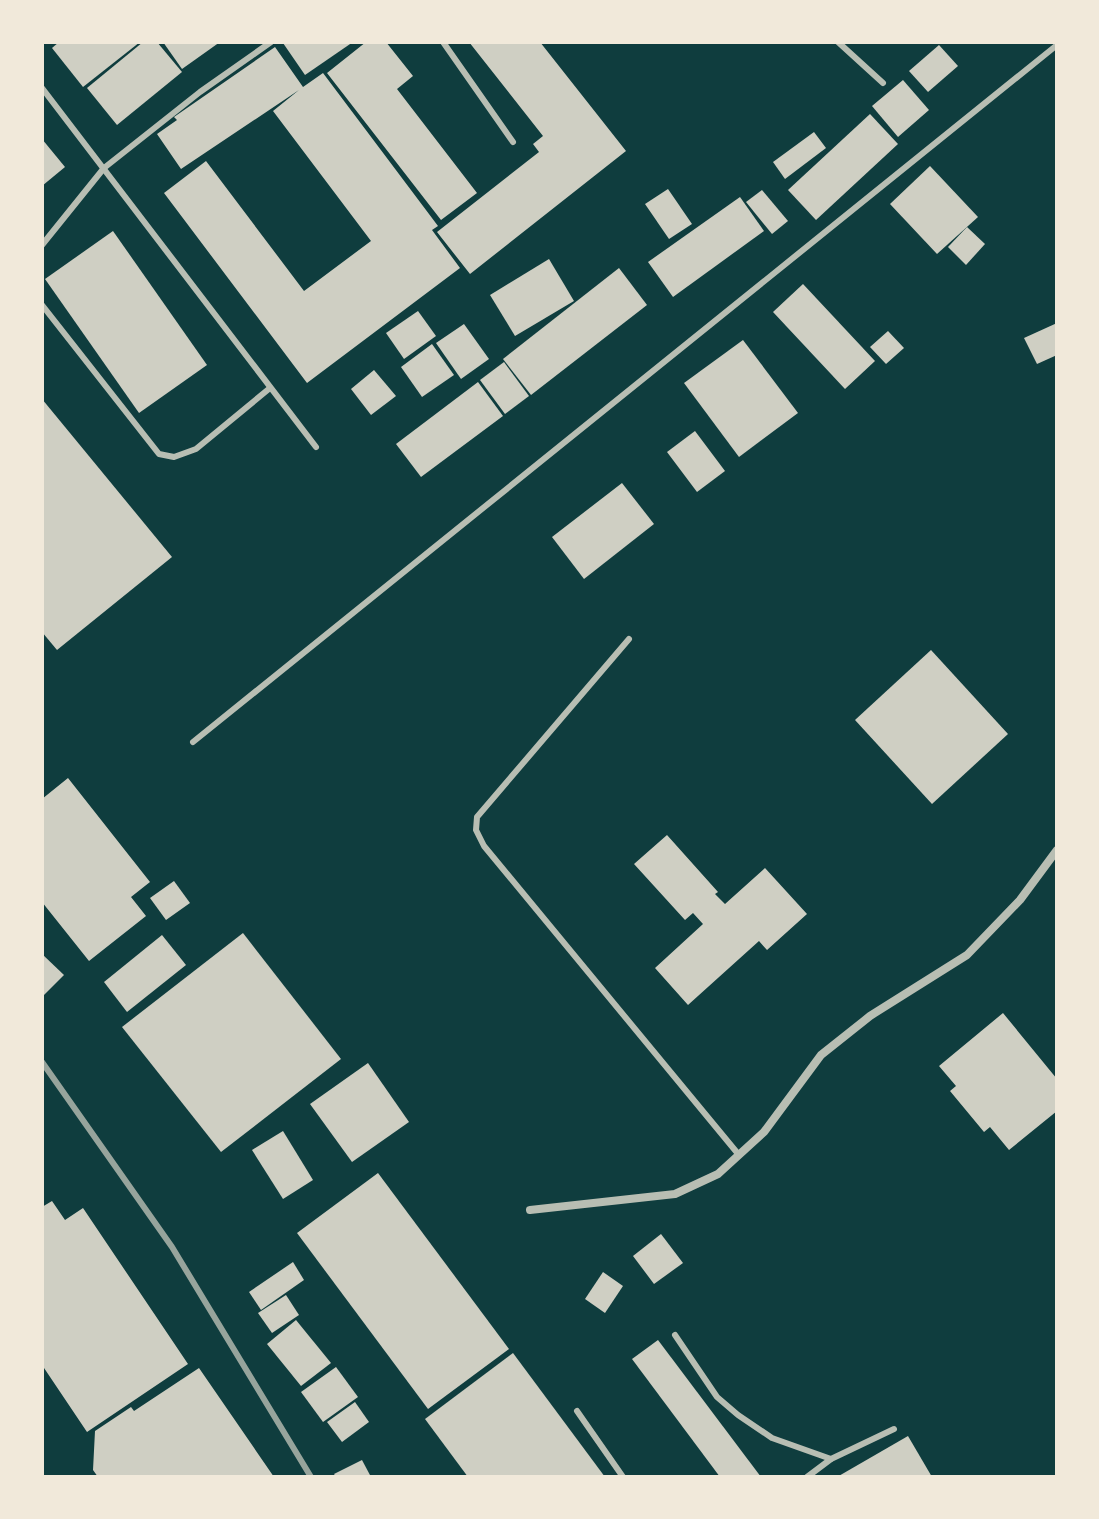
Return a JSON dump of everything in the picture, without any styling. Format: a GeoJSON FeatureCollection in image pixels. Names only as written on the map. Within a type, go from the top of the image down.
{"type":"FeatureCollection","features":[{"type":"Feature","properties":{"kind":"street"},"geometry":{"type":"LineString","coordinates":[[530,1210],[675,1194],[718,1174],[764,1132],[821,1055],[870,1016],[967,955],[1020,900],[1057,850]]}},
{"type":"Feature","properties":{"kind":"lane"},"geometry":{"type":"LineString","coordinates":[[42,245],[104,168],[200,92],[271,42]]}},
{"type":"Feature","properties":{"kind":"lane"},"geometry":{"type":"LineString","coordinates":[[443,42],[513,142]]}},
{"type":"Feature","properties":{"kind":"lane"},"geometry":{"type":"LineString","coordinates":[[838,42],[883,83]]}},
{"type":"Feature","properties":{"kind":"lane"},"geometry":{"type":"LineString","coordinates":[[193,742],[1057,45]]}},
{"type":"Feature","properties":{"kind":"lane"},"geometry":{"type":"LineString","coordinates":[[42,88],[316,447]]}},
{"type":"Feature","properties":{"kind":"lane"},"geometry":{"type":"LineString","coordinates":[[42,305],[159,454],[174,457],[196,449],[270,388]]}},
{"type":"Feature","properties":{"kind":"lane"},"geometry":{"type":"LineString","coordinates":[[629,639],[477,817],[476,830],[484,846],[739,1155]]}},
{"type":"Feature","properties":{"kind":"lane"},"geometry":{"type":"LineString","coordinates":[[675,1335],[717,1397],[738,1415],[772,1438],[831,1459]]}},
{"type":"Feature","properties":{"kind":"lane"},"geometry":{"type":"LineString","coordinates":[[577,1411],[623,1477]]}},
{"type":"Feature","properties":{"kind":"lane"},"geometry":{"type":"LineString","coordinates":[[807,1477],[831,1459],[894,1429]]}},
{"type":"Feature","properties":{"kind":"building"},"geometry":{"type":"Polygon","coordinates":[[[59,42],[140,42],[83,87],[52,48],[59,42]]]}},
{"type":"Feature","properties":{"kind":"building"},"geometry":{"type":"Polygon","coordinates":[[[143,42],[157,42],[182,72],[117,125],[87,88],[143,42]]]}},
{"type":"Feature","properties":{"kind":"building"},"geometry":{"type":"Polygon","coordinates":[[[163,42],[220,42],[182,69],[163,42]]]}},
{"type":"Feature","properties":{"kind":"building"},"geometry":{"type":"Polygon","coordinates":[[[285,42],[353,42],[305,75],[285,42]]]}},
{"type":"Feature","properties":{"kind":"building"},"geometry":{"type":"Polygon","coordinates":[[[366,42],[386,42],[413,76],[397,89],[477,193],[441,220],[327,73],[366,42]]]}},
{"type":"Feature","properties":{"kind":"building"},"geometry":{"type":"Polygon","coordinates":[[[469,42],[540,42],[626,151],[470,274],[437,232],[539,152],[533,144],[543,136],[469,42]]]}},
{"type":"Feature","properties":{"kind":"building"},"geometry":{"type":"Polygon","coordinates":[[[939,45],[958,66],[928,92],[909,71],[939,45]]]}},
{"type":"Feature","properties":{"kind":"building"},"geometry":{"type":"Polygon","coordinates":[[[275,47],[303,87],[323,73],[438,226],[432,230],[460,268],[307,383],[164,193],[206,161],[304,291],[371,241],[273,111],[299,90],[181,169],[157,134],[177,120],[174,117],[275,47]]]}},
{"type":"Feature","properties":{"kind":"building"},"geometry":{"type":"Polygon","coordinates":[[[903,80],[929,110],[898,137],[872,106],[903,80]]]}},
{"type":"Feature","properties":{"kind":"building"},"geometry":{"type":"Polygon","coordinates":[[[870,114],[898,144],[816,220],[788,190],[870,114]]]}},
{"type":"Feature","properties":{"kind":"building"},"geometry":{"type":"Polygon","coordinates":[[[814,132],[826,148],[785,179],[773,162],[814,132]]]}},
{"type":"Feature","properties":{"kind":"building"},"geometry":{"type":"Polygon","coordinates":[[[42,139],[65,167],[42,186],[42,139]]]}},
{"type":"Feature","properties":{"kind":"building"},"geometry":{"type":"Polygon","coordinates":[[[930,166],[978,217],[937,254],[890,204],[930,166]]]}},
{"type":"Feature","properties":{"kind":"building"},"geometry":{"type":"Polygon","coordinates":[[[668,189],[692,224],[669,239],[645,204],[668,189]]]}},
{"type":"Feature","properties":{"kind":"building"},"geometry":{"type":"Polygon","coordinates":[[[762,190],[788,221],[772,234],[746,202],[762,190]]]}},
{"type":"Feature","properties":{"kind":"building"},"geometry":{"type":"Polygon","coordinates":[[[740,197],[764,231],[673,297],[648,262],[740,197]]]}},
{"type":"Feature","properties":{"kind":"building"},"geometry":{"type":"Polygon","coordinates":[[[967,227],[985,244],[966,265],[948,247],[967,227]]]}},
{"type":"Feature","properties":{"kind":"building"},"geometry":{"type":"Polygon","coordinates":[[[113,231],[207,365],[139,413],[45,279],[113,231]]]}},
{"type":"Feature","properties":{"kind":"building"},"geometry":{"type":"Polygon","coordinates":[[[549,259],[574,301],[515,336],[490,295],[549,259]]]}},
{"type":"Feature","properties":{"kind":"building"},"geometry":{"type":"Polygon","coordinates":[[[619,268],[647,305],[531,395],[503,359],[619,268]]]}},
{"type":"Feature","properties":{"kind":"building"},"geometry":{"type":"Polygon","coordinates":[[[803,284],[875,361],[845,389],[773,312],[803,284]]]}},
{"type":"Feature","properties":{"kind":"building"},"geometry":{"type":"Polygon","coordinates":[[[418,311],[436,336],[404,359],[386,333],[418,311]]]}},
{"type":"Feature","properties":{"kind":"building"},"geometry":{"type":"Polygon","coordinates":[[[1057,323],[1057,355],[1037,364],[1024,338],[1057,323]]]}},
{"type":"Feature","properties":{"kind":"building"},"geometry":{"type":"Polygon","coordinates":[[[464,324],[489,359],[461,379],[436,343],[464,324]]]}},
{"type":"Feature","properties":{"kind":"building"},"geometry":{"type":"Polygon","coordinates":[[[888,331],[904,348],[886,364],[870,347],[888,331]]]}},
{"type":"Feature","properties":{"kind":"building"},"geometry":{"type":"Polygon","coordinates":[[[743,340],[798,413],[739,457],[684,383],[743,340]]]}},
{"type":"Feature","properties":{"kind":"building"},"geometry":{"type":"Polygon","coordinates":[[[432,344],[454,375],[422,397],[401,367],[432,344]]]}},
{"type":"Feature","properties":{"kind":"building"},"geometry":{"type":"Polygon","coordinates":[[[504,362],[529,396],[505,414],[480,380],[504,362]]]}},
{"type":"Feature","properties":{"kind":"building"},"geometry":{"type":"Polygon","coordinates":[[[374,370],[396,396],[371,415],[351,389],[374,370]]]}},
{"type":"Feature","properties":{"kind":"building"},"geometry":{"type":"Polygon","coordinates":[[[478,382],[503,416],[421,477],[396,444],[478,382]]]}},
{"type":"Feature","properties":{"kind":"building"},"geometry":{"type":"Polygon","coordinates":[[[42,399],[172,557],[57,650],[42,632],[42,399]]]}},
{"type":"Feature","properties":{"kind":"building"},"geometry":{"type":"Polygon","coordinates":[[[695,431],[725,471],[697,492],[667,452],[695,431]]]}},
{"type":"Feature","properties":{"kind":"building"},"geometry":{"type":"Polygon","coordinates":[[[622,483],[654,524],[584,579],[552,537],[622,483]]]}},
{"type":"Feature","properties":{"kind":"building"},"geometry":{"type":"Polygon","coordinates":[[[931,650],[1008,734],[932,804],[855,720],[931,650]]]}},
{"type":"Feature","properties":{"kind":"building"},"geometry":{"type":"Polygon","coordinates":[[[68,778],[150,882],[131,897],[146,916],[89,961],[42,902],[42,799],[68,778]]]}},
{"type":"Feature","properties":{"kind":"building"},"geometry":{"type":"Polygon","coordinates":[[[667,835],[725,904],[765,868],[807,914],[767,950],[759,941],[688,1005],[655,968],[703,924],[693,913],[685,920],[634,864],[667,835]]]}},
{"type":"Feature","properties":{"kind":"building"},"geometry":{"type":"Polygon","coordinates":[[[174,881],[190,903],[166,920],[150,898],[174,881]]]}},
{"type":"Feature","properties":{"kind":"building"},"geometry":{"type":"Polygon","coordinates":[[[243,933],[341,1059],[221,1152],[122,1027],[243,933]]]}},
{"type":"Feature","properties":{"kind":"building"},"geometry":{"type":"Polygon","coordinates":[[[162,935],[186,965],[127,1012],[104,982],[162,935]]]}},
{"type":"Feature","properties":{"kind":"building"},"geometry":{"type":"Polygon","coordinates":[[[42,954],[64,975],[42,997],[42,954]]]}},
{"type":"Feature","properties":{"kind":"building"},"geometry":{"type":"Polygon","coordinates":[[[1003,1013],[1057,1079],[1057,1111],[1009,1150],[990,1127],[984,1132],[950,1091],[956,1086],[939,1066],[1003,1013]]]}},
{"type":"Feature","properties":{"kind":"building"},"geometry":{"type":"Polygon","coordinates":[[[368,1063],[409,1122],[352,1162],[310,1104],[368,1063]]]}},
{"type":"Feature","properties":{"kind":"building"},"geometry":{"type":"Polygon","coordinates":[[[283,1131],[313,1180],[283,1199],[252,1150],[283,1131]]]}},
{"type":"Feature","properties":{"kind":"building"},"geometry":{"type":"Polygon","coordinates":[[[378,1173],[509,1349],[428,1409],[297,1233],[378,1173]]]}},
{"type":"Feature","properties":{"kind":"building"},"geometry":{"type":"Polygon","coordinates":[[[52,1201],[65,1220],[83,1208],[188,1364],[87,1432],[42,1365],[42,1207],[52,1201]]]}},
{"type":"Feature","properties":{"kind":"building"},"geometry":{"type":"Polygon","coordinates":[[[661,1234],[683,1263],[654,1284],[633,1256],[661,1234]]]}},
{"type":"Feature","properties":{"kind":"building"},"geometry":{"type":"Polygon","coordinates":[[[293,1262],[304,1280],[261,1310],[249,1292],[293,1262]]]}},
{"type":"Feature","properties":{"kind":"building"},"geometry":{"type":"Polygon","coordinates":[[[603,1272],[623,1286],[605,1313],[585,1299],[603,1272]]]}},
{"type":"Feature","properties":{"kind":"building"},"geometry":{"type":"Polygon","coordinates":[[[286,1295],[299,1315],[272,1333],[258,1313],[286,1295]]]}},
{"type":"Feature","properties":{"kind":"building"},"geometry":{"type":"Polygon","coordinates":[[[296,1320],[331,1363],[301,1386],[267,1344],[296,1320]]]}},
{"type":"Feature","properties":{"kind":"building"},"geometry":{"type":"Polygon","coordinates":[[[658,1340],[761,1477],[720,1477],[632,1359],[658,1340]]]}},
{"type":"Feature","properties":{"kind":"building"},"geometry":{"type":"Polygon","coordinates":[[[513,1353],[605,1477],[468,1477],[425,1419],[513,1353]]]}},
{"type":"Feature","properties":{"kind":"building"},"geometry":{"type":"Polygon","coordinates":[[[336,1367],[358,1397],[323,1422],[301,1392],[336,1367]]]}},
{"type":"Feature","properties":{"kind":"building"},"geometry":{"type":"Polygon","coordinates":[[[199,1368],[274,1477],[98,1477],[93,1470],[95,1431],[131,1407],[134,1411],[199,1368]]]}},
{"type":"Feature","properties":{"kind":"building"},"geometry":{"type":"Polygon","coordinates":[[[355,1402],[369,1422],[342,1442],[327,1422],[355,1402]]]}},
{"type":"Feature","properties":{"kind":"building"},"geometry":{"type":"Polygon","coordinates":[[[908,1436],[932,1477],[837,1477],[908,1436]]]}},
{"type":"Feature","properties":{"kind":"building"},"geometry":{"type":"Polygon","coordinates":[[[362,1460],[371,1477],[336,1477],[334,1474],[362,1460]]]}},
{"type":"Feature","properties":{"kind":"railway"},"geometry":{"type":"LineString","coordinates":[[42,1062],[172,1247],[311,1477]]}}]}
